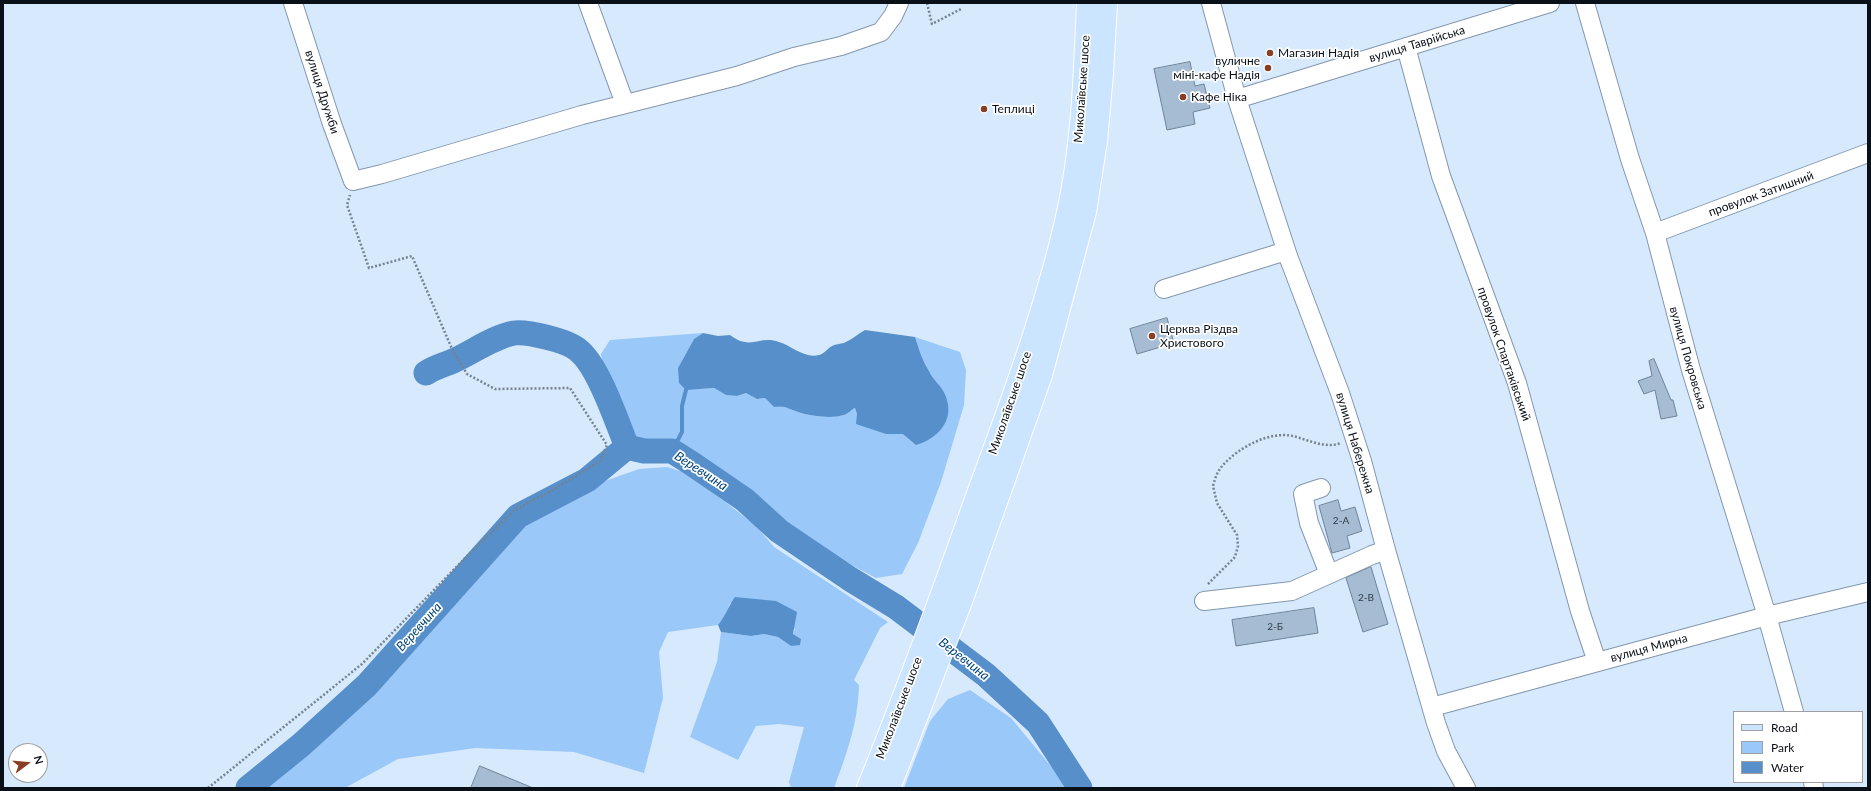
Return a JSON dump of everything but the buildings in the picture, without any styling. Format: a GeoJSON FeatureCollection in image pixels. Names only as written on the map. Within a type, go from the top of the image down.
{"type":"FeatureCollection","features":[{"type":"Feature","properties":{"kind":"main road","name":"Миколаївське шосе"},"geometry":{"type":"LineString","coordinates":[[868,788],[945,587],[1023,370],[1060,243],[1069,207],[1077,156],[1085,67],[1088,3]]}},
{"type":"Feature","properties":{"kind":"main road","name":"Миколаївське шосе"},"geometry":{"type":"LineString","coordinates":[[889,788],[960,604],[1041,375],[1085,212],[1096,141],[1106,3]]}},
{"type":"Feature","properties":{"kind":"street","name":"вулиця Дружби"},"geometry":{"type":"LineString","coordinates":[[293,3],[332,124],[353,181]]}},
{"type":"Feature","properties":{"kind":"street"},"geometry":{"type":"LineString","coordinates":[[588,3],[625,104]]}},
{"type":"Feature","properties":{"kind":"street"},"geometry":{"type":"LineString","coordinates":[[353,181],[625,104],[737,76],[794,57],[841,46],[881,32],[893,16],[899,3]]}},
{"type":"Feature","properties":{"kind":"street","name":"вулиця Набережна"},"geometry":{"type":"LineString","coordinates":[[1211,3],[1237,99],[1286,251],[1340,393],[1355,439],[1386,550],[1446,751],[1466,788]]}},
{"type":"Feature","properties":{"kind":"street","name":"вулиця Таврійська"},"geometry":{"type":"LineString","coordinates":[[1237,99],[1550,3]]}},
{"type":"Feature","properties":{"kind":"street","name":"вулиця Покровська"},"geometry":{"type":"LineString","coordinates":[[1585,3],[1630,159],[1655,233],[1691,370],[1767,616],[1794,711]]}},
{"type":"Feature","properties":{"kind":"street","name":"провулок Спартаківський"},"geometry":{"type":"LineString","coordinates":[[1406,47],[1441,176],[1517,383],[1580,611],[1597,662]]}},
{"type":"Feature","properties":{"kind":"street","name":"провулок Затишний"},"geometry":{"type":"LineString","coordinates":[[1655,233],[1868,153]]}},
{"type":"Feature","properties":{"kind":"street"},"geometry":{"type":"LineString","coordinates":[[1164,289],[1286,251]]}},
{"type":"Feature","properties":{"kind":"street"},"geometry":{"type":"LineString","coordinates":[[1321,488],[1303,494],[1309,523],[1329,574]]}},
{"type":"Feature","properties":{"kind":"street"},"geometry":{"type":"LineString","coordinates":[[1204,601],[1292,591],[1386,550]]}},
{"type":"Feature","properties":{"kind":"street","name":"вулиця Мирна"},"geometry":{"type":"LineString","coordinates":[[1432,707],[1767,616],[1868,592]]}},
{"type":"Feature","properties":{"kind":"path"},"geometry":{"type":"LineString","coordinates":[[927,3],[932,24],[961,9]]}},
{"type":"Feature","properties":{"kind":"path"},"geometry":{"type":"LineString","coordinates":[[208,788],[362,664],[468,555],[516,509],[553,490],[600,461],[607,445],[570,388],[495,389],[467,374],[452,349],[412,256],[368,268],[347,205],[353,181]]}},
{"type":"Feature","properties":{"kind":"path"},"geometry":{"type":"LineString","coordinates":[[1204,601],[1204,592],[1209,584],[1235,557],[1238,546],[1237,535],[1217,503],[1212,486],[1223,465],[1238,451],[1266,438],[1280,435],[1334,446],[1355,439]]}},
{"type":"Feature","properties":{"kind":"green space"},"geometry":{"type":"Polygon","coordinates":[[[703,333],[694,339],[678,368],[701,389],[714,388],[726,395],[737,396],[746,393],[757,399],[765,398],[774,407],[784,407],[815,416],[839,416],[855,408],[857,414],[886,434],[903,434],[938,384],[924,361],[915,337],[960,352],[966,370],[964,405],[941,482],[918,543],[902,574],[876,578],[806,541],[713,465],[689,450],[669,443],[653,448],[639,445],[632,438],[606,380],[601,354],[610,340],[703,333]]]}},
{"type":"Feature","properties":{"kind":"green space"},"geometry":{"type":"Polygon","coordinates":[[[667,467],[690,474],[756,526],[774,547],[888,622],[880,628],[854,680],[859,685],[854,725],[834,788],[791,788],[789,782],[804,727],[779,724],[756,726],[738,760],[690,737],[717,662],[721,632],[751,636],[764,634],[778,637],[791,646],[800,639],[793,634],[795,629],[730,603],[725,617],[718,625],[668,632],[659,652],[663,698],[644,773],[574,752],[475,748],[398,759],[345,788],[248,788],[272,772],[366,678],[491,541],[591,486],[639,469],[667,467]]]}},
{"type":"Feature","properties":{"kind":"green space"},"geometry":{"type":"Polygon","coordinates":[[[970,690],[1011,718],[1069,788],[904,788],[930,721],[948,699],[970,690]]]}},
{"type":"Feature","properties":{"kind":"water"},"geometry":{"type":"Polygon","coordinates":[[[865,330],[915,337],[924,363],[945,393],[948,406],[946,421],[937,434],[924,442],[916,445],[903,434],[886,434],[856,424],[857,414],[855,408],[839,416],[815,416],[784,407],[774,407],[765,398],[757,399],[746,393],[737,396],[726,395],[714,388],[686,390],[679,383],[678,368],[694,339],[703,333],[718,336],[730,335],[737,340],[744,342],[772,340],[804,354],[814,356],[821,354],[834,345],[847,342],[865,330]]]}},
{"type":"Feature","properties":{"kind":"water"},"geometry":{"type":"Polygon","coordinates":[[[735,597],[776,601],[797,612],[793,634],[801,639],[800,645],[791,646],[778,637],[764,634],[751,636],[721,632],[718,625],[735,597]]]}},
{"type":"Feature","properties":{"kind":"waterway"},"geometry":{"type":"LineString","coordinates":[[426,373],[491,341],[514,333],[537,335],[566,343],[578,350],[593,368],[600,381],[627,447]]}},
{"type":"Feature","properties":{"kind":"waterway"},"geometry":{"type":"LineString","coordinates":[[672,451],[682,432],[682,406],[686,390]]}},
{"type":"Feature","properties":{"kind":"waterway","name":"Веревчина"},"geometry":{"type":"LineString","coordinates":[[248,788],[301,745],[367,685],[518,516],[587,480],[627,447],[644,451],[672,451],[745,500],[779,531],[850,579],[896,607],[986,675],[1038,723],[1080,788]]}},
{"type":"Feature","properties":{"kind":"place","name":"Магазин Надія"},"geometry":{"type":"Point","coordinates":[1270,53]}},
{"type":"Feature","properties":{"kind":"place","name":"вуличне міні-кафе Надія"},"geometry":{"type":"Point","coordinates":[1268,68]}},
{"type":"Feature","properties":{"kind":"place","name":"Кафе Ніка"},"geometry":{"type":"Point","coordinates":[1183,97]}},
{"type":"Feature","properties":{"kind":"place","name":"Теплиці"},"geometry":{"type":"Point","coordinates":[984,109]}},
{"type":"Feature","properties":{"kind":"place","name":"Церква Різдва Христового"},"geometry":{"type":"Point","coordinates":[1152,336]}}]}
